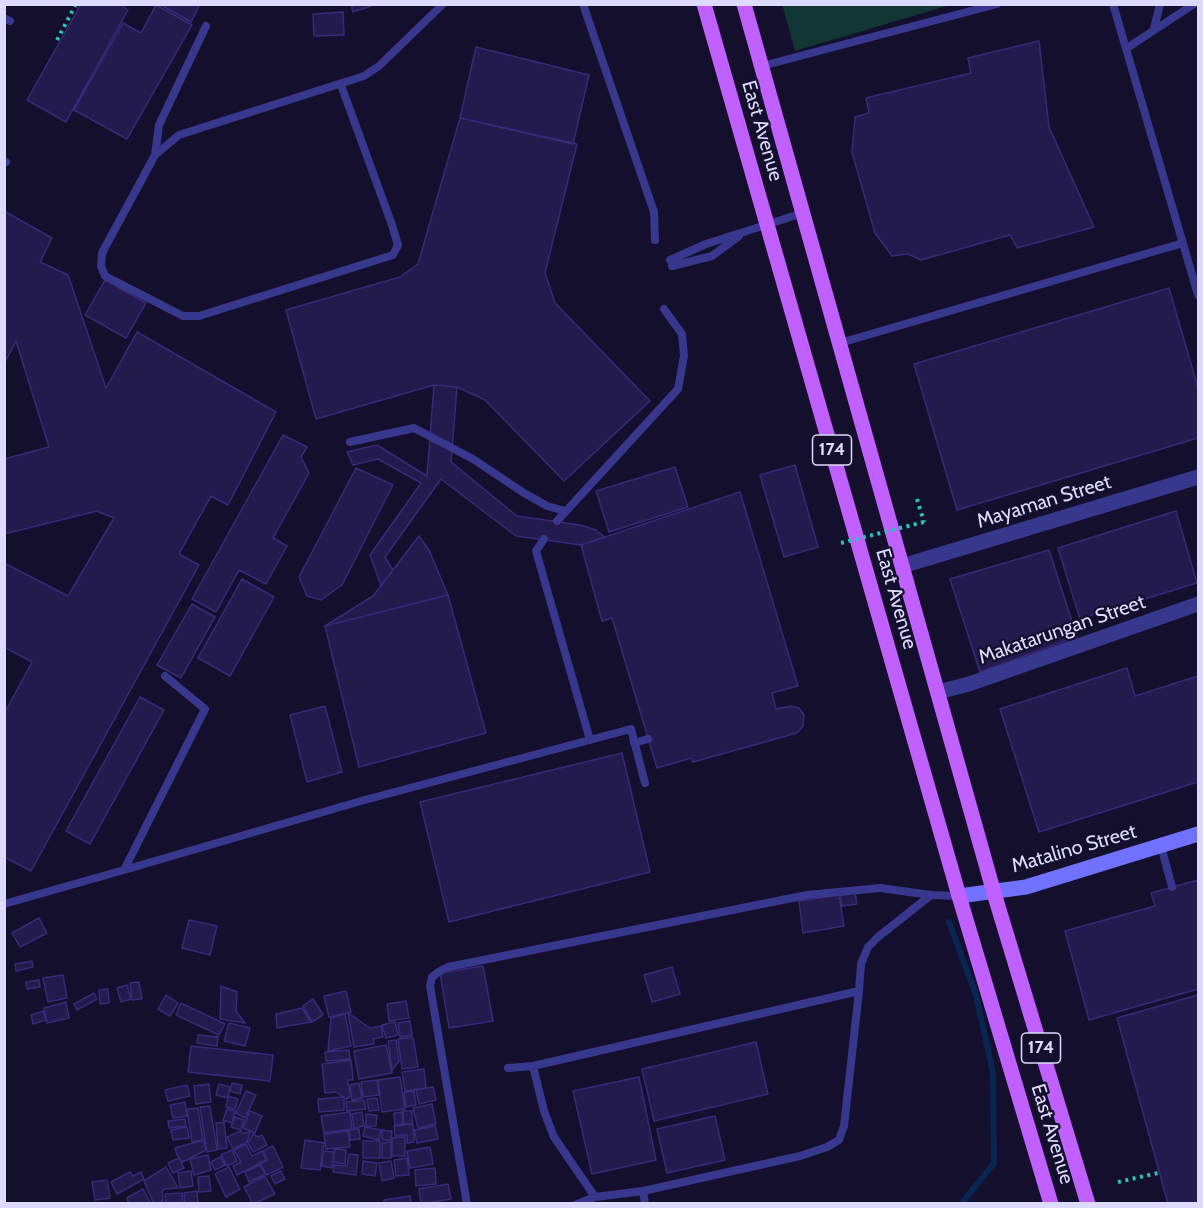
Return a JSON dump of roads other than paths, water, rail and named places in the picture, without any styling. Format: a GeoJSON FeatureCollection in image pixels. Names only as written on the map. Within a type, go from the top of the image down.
{"type":"FeatureCollection","features":[{"type":"Feature","properties":{"kind":"main road","name":"East Avenue"},"geometry":{"type":"LineString","coordinates":[[704,4],[960,896],[1051,1203]]}},
{"type":"Feature","properties":{"kind":"main road","name":"East Avenue"},"geometry":{"type":"LineString","coordinates":[[744,4],[994,893],[1088,1203]]}},
{"type":"Feature","properties":{"kind":"street","name":"Mayaman Street"},"geometry":{"type":"LineString","coordinates":[[902,566],[1198,477]]}},
{"type":"Feature","properties":{"kind":"street","name":"Makatarungan Street"},"geometry":{"type":"LineString","coordinates":[[938,692],[969,684],[1198,604]]}},
{"type":"Feature","properties":{"kind":"street","name":"Matalino Street"},"geometry":{"type":"LineString","coordinates":[[960,896],[1026,887],[1198,834]]}},
{"type":"Feature","properties":{"kind":"lane"},"geometry":{"type":"LineString","coordinates":[[155,155],[179,135],[341,85],[379,66],[444,4]]}},
{"type":"Feature","properties":{"kind":"lane"},"geometry":{"type":"LineString","coordinates":[[583,4],[654,212],[655,240]]}},
{"type":"Feature","properties":{"kind":"lane"},"geometry":{"type":"LineString","coordinates":[[762,66],[997,4]]}},
{"type":"Feature","properties":{"kind":"lane"},"geometry":{"type":"LineString","coordinates":[[1113,4],[1198,295]]}},
{"type":"Feature","properties":{"kind":"lane"},"geometry":{"type":"LineString","coordinates":[[1154,29],[1160,4]]}},
{"type":"Feature","properties":{"kind":"lane"},"geometry":{"type":"LineString","coordinates":[[1127,48],[1194,4]]}},
{"type":"Feature","properties":{"kind":"lane"},"geometry":{"type":"LineString","coordinates":[[206,26],[159,125],[155,155],[102,253],[101,266],[105,276],[183,316],[199,316],[393,255],[398,245],[341,85]]}},
{"type":"Feature","properties":{"kind":"lane"},"geometry":{"type":"LineString","coordinates":[[744,232],[712,256],[671,263],[744,232],[803,213]]}},
{"type":"Feature","properties":{"kind":"lane"},"geometry":{"type":"LineString","coordinates":[[840,343],[1183,243]]}},
{"type":"Feature","properties":{"kind":"lane"},"geometry":{"type":"LineString","coordinates":[[557,521],[678,389],[684,356],[682,334],[664,309]]}},
{"type":"Feature","properties":{"kind":"lane"},"geometry":{"type":"LineString","coordinates":[[350,442],[414,428],[472,459],[547,506],[565,511]]}},
{"type":"Feature","properties":{"kind":"lane"},"geometry":{"type":"LineString","coordinates":[[544,539],[536,550],[590,740]]}},
{"type":"Feature","properties":{"kind":"lane"},"geometry":{"type":"LineString","coordinates":[[124,870],[205,709],[165,676]]}},
{"type":"Feature","properties":{"kind":"lane"},"geometry":{"type":"LineString","coordinates":[[4,904],[361,801],[631,729],[645,783]]}},
{"type":"Feature","properties":{"kind":"lane"},"geometry":{"type":"LineString","coordinates":[[634,743],[648,739]]}},
{"type":"Feature","properties":{"kind":"lane"},"geometry":{"type":"LineString","coordinates":[[1161,846],[1172,887]]}},
{"type":"Feature","properties":{"kind":"lane"},"geometry":{"type":"LineString","coordinates":[[467,1203],[430,986],[432,977],[440,971],[448,967],[807,895],[880,888],[931,895],[960,896]]}},
{"type":"Feature","properties":{"kind":"lane"},"geometry":{"type":"LineString","coordinates":[[577,1203],[595,1197],[643,1191],[800,1156],[827,1147],[839,1140],[844,1126],[861,963],[868,947],[931,895]]}},
{"type":"Feature","properties":{"kind":"lane"},"geometry":{"type":"LineString","coordinates":[[508,1068],[533,1066],[859,991]]}},
{"type":"Feature","properties":{"kind":"lane"},"geometry":{"type":"LineString","coordinates":[[533,1066],[544,1111],[554,1137],[595,1197]]}},
{"type":"Feature","properties":{"kind":"lane"},"geometry":{"type":"LineString","coordinates":[[643,1191],[645,1203]]}},
{"type":"Feature","properties":{"kind":"waterway"},"geometry":{"type":"LineString","coordinates":[[949,922],[976,995],[993,1073],[994,1163],[961,1204]]}}]}
